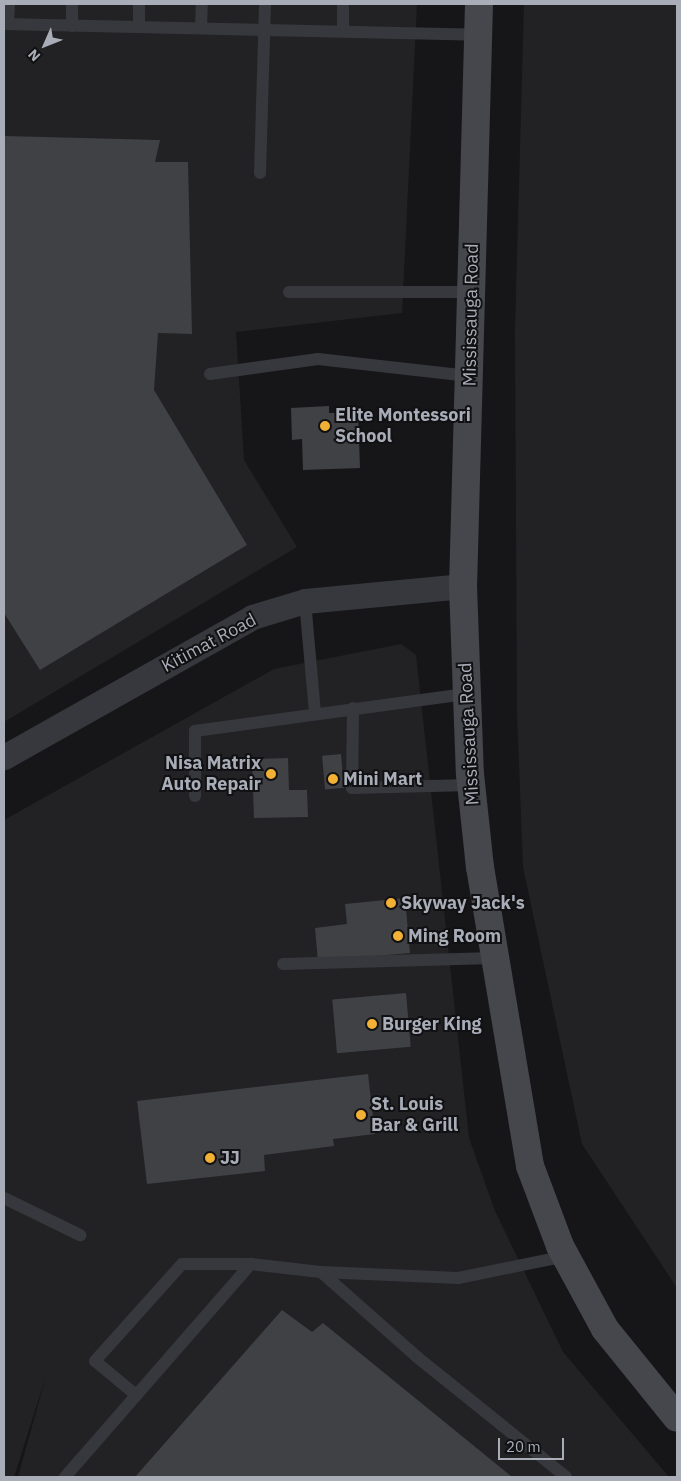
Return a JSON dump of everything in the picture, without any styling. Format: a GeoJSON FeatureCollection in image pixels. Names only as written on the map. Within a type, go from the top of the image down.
{"type":"FeatureCollection","features":[{"type":"Feature","properties":{"kind":"main road","name":"Mississauga Road"},"geometry":{"type":"LineString","coordinates":[[479,4],[463,586],[471,785],[494,958],[530,1166],[566,1256],[606,1329],[677,1418]]}},
{"type":"Feature","properties":{"kind":"street","name":"Kitimat Road"},"geometry":{"type":"LineString","coordinates":[[4,757],[252,617],[305,601],[463,586]]}},
{"type":"Feature","properties":{"kind":"lane"},"geometry":{"type":"LineString","coordinates":[[9,4],[6,24],[478,35]]}},
{"type":"Feature","properties":{"kind":"lane"},"geometry":{"type":"LineString","coordinates":[[72,4],[72,26]]}},
{"type":"Feature","properties":{"kind":"lane"},"geometry":{"type":"LineString","coordinates":[[138,27],[139,4]]}},
{"type":"Feature","properties":{"kind":"lane"},"geometry":{"type":"LineString","coordinates":[[201,28],[202,4]]}},
{"type":"Feature","properties":{"kind":"lane"},"geometry":{"type":"LineString","coordinates":[[260,173],[265,4]]}},
{"type":"Feature","properties":{"kind":"lane"},"geometry":{"type":"LineString","coordinates":[[343,31],[344,4]]}},
{"type":"Feature","properties":{"kind":"lane"},"geometry":{"type":"LineString","coordinates":[[290,292],[471,292]]}},
{"type":"Feature","properties":{"kind":"lane"},"geometry":{"type":"LineString","coordinates":[[210,374],[318,359],[469,376]]}},
{"type":"Feature","properties":{"kind":"lane"},"geometry":{"type":"LineString","coordinates":[[305,601],[315,714]]}},
{"type":"Feature","properties":{"kind":"lane"},"geometry":{"type":"LineString","coordinates":[[194,796],[195,731],[466,694]]}},
{"type":"Feature","properties":{"kind":"lane"},"geometry":{"type":"LineString","coordinates":[[353,708],[352,788],[471,785]]}},
{"type":"Feature","properties":{"kind":"lane"},"geometry":{"type":"LineString","coordinates":[[283,964],[494,958]]}},
{"type":"Feature","properties":{"kind":"lane"},"geometry":{"type":"LineString","coordinates":[[4,1198],[80,1235]]}},
{"type":"Feature","properties":{"kind":"lane"},"geometry":{"type":"LineString","coordinates":[[136,1394],[95,1361],[182,1264],[251,1264],[321,1272],[458,1278],[566,1256]]}},
{"type":"Feature","properties":{"kind":"lane"},"geometry":{"type":"LineString","coordinates":[[65,1477],[251,1264]]}},
{"type":"Feature","properties":{"kind":"lane"},"geometry":{"type":"LineString","coordinates":[[321,1272],[417,1357],[566,1477]]}},
{"type":"Feature","properties":{"kind":"shaded area"},"geometry":{"type":"Polygon","coordinates":[[[4,4],[417,4],[402,313],[236,332],[244,460],[297,547],[4,722],[4,4]]]}},
{"type":"Feature","properties":{"kind":"shaded area"},"geometry":{"type":"Polygon","coordinates":[[[524,4],[677,4],[677,1288],[582,1144],[523,867],[517,713],[515,330],[524,4]]]}},
{"type":"Feature","properties":{"kind":"shaded area"},"geometry":{"type":"Polygon","coordinates":[[[401,644],[416,655],[469,1138],[495,1211],[563,1352],[669,1477],[18,1477],[46,1376],[14,1477],[4,1477],[4,820],[274,669],[401,644]]]}},
{"type":"Feature","properties":{"kind":"building"},"geometry":{"type":"Polygon","coordinates":[[[4,136],[160,140],[155,162],[188,162],[192,334],[158,333],[154,390],[247,545],[40,670],[4,613],[4,136]]]}},
{"type":"Feature","properties":{"kind":"building","name":"Elite Montessori School"},"geometry":{"type":"Polygon","coordinates":[[[329,406],[329,413],[358,412],[360,468],[303,470],[302,439],[292,440],[291,408],[329,406]]]}},
{"type":"Feature","properties":{"kind":"building"},"geometry":{"type":"Polygon","coordinates":[[[341,754],[344,788],[325,790],[322,756],[341,754]]]}},
{"type":"Feature","properties":{"kind":"building","name":"Nisa Matrix Auto Repair"},"geometry":{"type":"Polygon","coordinates":[[[288,758],[289,790],[307,790],[308,817],[254,818],[252,759],[288,758]]]}},
{"type":"Feature","properties":{"kind":"building"},"geometry":{"type":"Polygon","coordinates":[[[405,898],[410,953],[318,961],[315,928],[347,924],[345,904],[405,898]]]}},
{"type":"Feature","properties":{"kind":"building","name":"Burger King"},"geometry":{"type":"Polygon","coordinates":[[[406,993],[411,1047],[337,1053],[332,999],[406,993]]]}},
{"type":"Feature","properties":{"kind":"building"},"geometry":{"type":"Polygon","coordinates":[[[368,1074],[375,1134],[333,1139],[334,1146],[264,1155],[265,1171],[147,1184],[137,1101],[368,1074]]]}},
{"type":"Feature","properties":{"kind":"building"},"geometry":{"type":"Polygon","coordinates":[[[282,1310],[312,1332],[323,1323],[512,1477],[135,1477],[282,1310]]]}},
{"type":"Feature","properties":{"kind":"place","name":"Elite Montessori School"},"geometry":{"type":"Point","coordinates":[325,426]}},
{"type":"Feature","properties":{"kind":"place","name":"Nisa Matrix Auto Repair"},"geometry":{"type":"Point","coordinates":[271,774]}},
{"type":"Feature","properties":{"kind":"place","name":"Mini Mart"},"geometry":{"type":"Point","coordinates":[333,779]}},
{"type":"Feature","properties":{"kind":"place","name":"Skyway Jack's"},"geometry":{"type":"Point","coordinates":[391,903]}},
{"type":"Feature","properties":{"kind":"place","name":"Ming Room"},"geometry":{"type":"Point","coordinates":[398,936]}},
{"type":"Feature","properties":{"kind":"place","name":"Burger King"},"geometry":{"type":"Point","coordinates":[372,1024]}},
{"type":"Feature","properties":{"kind":"place","name":"St. Louis Bar & Grill"},"geometry":{"type":"Point","coordinates":[361,1115]}},
{"type":"Feature","properties":{"kind":"place","name":"JJ"},"geometry":{"type":"Point","coordinates":[210,1158]}}]}
